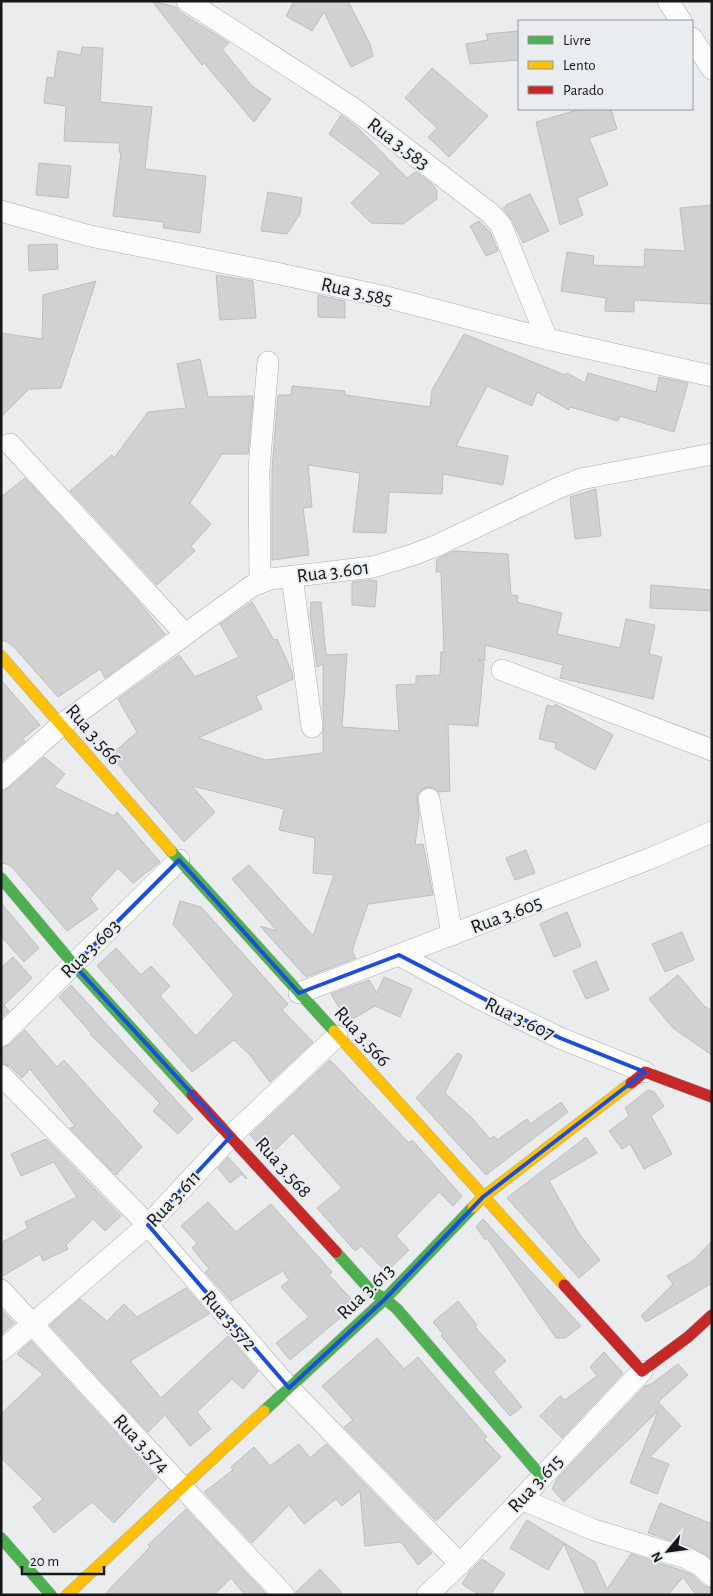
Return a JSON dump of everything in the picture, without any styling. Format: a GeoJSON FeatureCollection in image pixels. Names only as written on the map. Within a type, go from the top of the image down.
{"type":"FeatureCollection","features":[{"type":"Feature","properties":{"kind":"street","name":"Rua 3.583"},"geometry":{"type":"LineString","coordinates":[[187,1],[353,108],[490,213],[501,226],[548,339]]}},
{"type":"Feature","properties":{"kind":"street"},"geometry":{"type":"LineString","coordinates":[[668,1],[680,20]]}},
{"type":"Feature","properties":{"kind":"street"},"geometry":{"type":"LineString","coordinates":[[693,40],[712,69]]}},
{"type":"Feature","properties":{"kind":"street","name":"Rua 3.585"},"geometry":{"type":"LineString","coordinates":[[1,211],[90,236],[377,295],[548,339],[712,376]]}},
{"type":"Feature","properties":{"kind":"street"},"geometry":{"type":"LineString","coordinates":[[260,583],[259,469],[268,362]]}},
{"type":"Feature","properties":{"kind":"street"},"geometry":{"type":"LineString","coordinates":[[10,444],[185,634]]}},
{"type":"Feature","properties":{"kind":"street","name":"Rua 3.601"},"geometry":{"type":"LineString","coordinates":[[1,779],[61,725],[185,634],[260,583],[270,579],[373,567],[438,545],[581,479],[712,454]]}},
{"type":"Feature","properties":{"kind":"street"},"geometry":{"type":"LineString","coordinates":[[292,576],[312,727]]}},
{"type":"Feature","properties":{"kind":"street","name":"Rua 3.566"},"geometry":{"type":"LineString","coordinates":[[1,656],[178,860],[642,1371]]}},
{"type":"Feature","properties":{"kind":"street"},"geometry":{"type":"LineString","coordinates":[[502,670],[712,750]]}},
{"type":"Feature","properties":{"kind":"street"},"geometry":{"type":"LineString","coordinates":[[429,800],[452,935]]}},
{"type":"Feature","properties":{"kind":"street","name":"Rua 3.605"},"geometry":{"type":"LineString","coordinates":[[299,994],[712,832]]}},
{"type":"Feature","properties":{"kind":"street","name":"Rua 3.603"},"geometry":{"type":"LineString","coordinates":[[1,1036],[178,860]]}},
{"type":"Feature","properties":{"kind":"street","name":"Rua 3.568"},"geometry":{"type":"LineString","coordinates":[[1,878],[74,965],[371,1290],[385,1298],[397,1309],[542,1477]]}},
{"type":"Feature","properties":{"kind":"street","name":"Rua 3.607"},"geometry":{"type":"LineString","coordinates":[[399,955],[560,1038],[645,1072]]}},
{"type":"Feature","properties":{"kind":"street","name":"Rua 3.611"},"geometry":{"type":"LineString","coordinates":[[1,1350],[148,1225],[231,1136],[337,1036]]}},
{"type":"Feature","properties":{"kind":"street"},"geometry":{"type":"LineString","coordinates":[[645,1072],[712,1097]]}},
{"type":"Feature","properties":{"kind":"street","name":"Rua 3.613"},"geometry":{"type":"LineString","coordinates":[[67,1595],[385,1298],[483,1197],[645,1072]]}},
{"type":"Feature","properties":{"kind":"street","name":"Rua 3.572"},"geometry":{"type":"LineString","coordinates":[[1,1075],[148,1225],[289,1388],[460,1564]]}},
{"type":"Feature","properties":{"kind":"street","name":"Rua 3.574"},"geometry":{"type":"LineString","coordinates":[[1,1290],[284,1595]]}},
{"type":"Feature","properties":{"kind":"street"},"geometry":{"type":"LineString","coordinates":[[642,1371],[688,1337],[712,1315]]}},
{"type":"Feature","properties":{"kind":"street","name":"Rua 3.615"},"geometry":{"type":"LineString","coordinates":[[427,1595],[460,1564],[642,1371]]}},
{"type":"Feature","properties":{"kind":"street"},"geometry":{"type":"LineString","coordinates":[[521,1499],[594,1530],[686,1558],[700,1565],[712,1576]]}},
{"type":"Feature","properties":{"kind":"street"},"geometry":{"type":"LineString","coordinates":[[1,1538],[51,1595]]}},
{"type":"Feature","properties":{"kind":"highlighted area"},"geometry":{"type":"Polygon","coordinates":[[[179,860],[299,993],[399,955],[560,1038],[645,1072],[483,1197],[385,1299],[289,1388],[148,1225],[231,1136],[74,965],[179,860]]]}},
{"type":"Feature","properties":{"kind":"building"},"geometry":{"type":"Polygon","coordinates":[[[152,1],[176,7],[180,12],[229,43],[222,49],[252,86],[271,99],[254,122],[204,63],[202,65],[152,1]]]}},
{"type":"Feature","properties":{"kind":"building"},"geometry":{"type":"Polygon","coordinates":[[[294,1],[348,1],[370,44],[373,56],[351,67],[324,12],[312,31],[286,16],[294,1]]]}},
{"type":"Feature","properties":{"kind":"building"},"geometry":{"type":"Polygon","coordinates":[[[518,31],[518,60],[470,64],[466,44],[488,40],[486,34],[518,31]]]}},
{"type":"Feature","properties":{"kind":"building"},"geometry":{"type":"Polygon","coordinates":[[[82,47],[103,48],[100,102],[152,107],[145,169],[206,176],[200,233],[163,228],[164,222],[113,216],[121,153],[119,152],[120,143],[64,141],[66,106],[44,103],[47,77],[54,78],[58,51],[81,55],[82,47]]]}},
{"type":"Feature","properties":{"kind":"building"},"geometry":{"type":"Polygon","coordinates":[[[432,68],[488,116],[449,157],[428,137],[437,128],[405,98],[432,68]]]}},
{"type":"Feature","properties":{"kind":"building"},"geometry":{"type":"Polygon","coordinates":[[[578,110],[611,110],[617,129],[589,138],[608,185],[577,198],[583,215],[560,225],[536,122],[578,110]]]}},
{"type":"Feature","properties":{"kind":"building"},"geometry":{"type":"Polygon","coordinates":[[[341,115],[357,127],[407,178],[416,172],[433,185],[437,191],[437,199],[403,224],[371,223],[351,203],[381,173],[329,134],[341,115]]]}},
{"type":"Feature","properties":{"kind":"building"},"geometry":{"type":"Polygon","coordinates":[[[39,163],[71,166],[68,198],[36,195],[39,163]]]}},
{"type":"Feature","properties":{"kind":"building"},"geometry":{"type":"Polygon","coordinates":[[[268,192],[302,198],[300,214],[287,234],[261,231],[268,192]]]}},
{"type":"Feature","properties":{"kind":"building"},"geometry":{"type":"Polygon","coordinates":[[[530,194],[549,231],[523,243],[512,220],[503,208],[530,194]]]}},
{"type":"Feature","properties":{"kind":"building"},"geometry":{"type":"Polygon","coordinates":[[[712,205],[712,304],[634,300],[634,312],[605,311],[606,298],[561,291],[567,252],[594,256],[593,265],[644,267],[645,249],[685,251],[680,208],[712,205]]]}},
{"type":"Feature","properties":{"kind":"building"},"geometry":{"type":"Polygon","coordinates":[[[479,221],[490,232],[498,251],[486,256],[470,226],[479,221]]]}},
{"type":"Feature","properties":{"kind":"building"},"geometry":{"type":"Polygon","coordinates":[[[57,244],[58,269],[29,271],[28,245],[57,244]]]}},
{"type":"Feature","properties":{"kind":"building"},"geometry":{"type":"Polygon","coordinates":[[[216,275],[253,281],[256,318],[220,320],[216,275]]]}},
{"type":"Feature","properties":{"kind":"building"},"geometry":{"type":"Polygon","coordinates":[[[96,281],[61,388],[29,389],[1,417],[1,333],[42,339],[43,295],[96,281]]]}},
{"type":"Feature","properties":{"kind":"building"},"geometry":{"type":"Polygon","coordinates":[[[318,295],[345,301],[345,318],[318,317],[318,295]]]}},
{"type":"Feature","properties":{"kind":"building"},"geometry":{"type":"Polygon","coordinates":[[[464,334],[565,375],[567,373],[585,383],[588,373],[656,392],[659,377],[688,383],[674,432],[620,416],[618,421],[570,407],[569,410],[537,392],[532,406],[487,386],[456,446],[508,456],[503,485],[443,474],[442,494],[389,492],[386,533],[353,532],[360,473],[308,465],[312,507],[303,508],[309,555],[272,560],[272,469],[278,395],[291,395],[292,386],[345,391],[345,395],[430,407],[432,390],[464,334]]]}},
{"type":"Feature","properties":{"kind":"building"},"geometry":{"type":"Polygon","coordinates":[[[200,359],[208,397],[253,396],[248,454],[222,454],[190,503],[211,524],[191,546],[195,551],[157,585],[70,491],[112,455],[114,458],[148,412],[186,408],[177,364],[200,359]]]}},
{"type":"Feature","properties":{"kind":"building"},"geometry":{"type":"Polygon","coordinates":[[[25,478],[138,601],[165,634],[105,678],[100,669],[58,697],[13,646],[6,641],[1,641],[1,497],[25,478]]]}},
{"type":"Feature","properties":{"kind":"building"},"geometry":{"type":"Polygon","coordinates":[[[596,489],[601,536],[575,539],[570,497],[596,489]]]}},
{"type":"Feature","properties":{"kind":"building"},"geometry":{"type":"Polygon","coordinates":[[[454,551],[508,554],[511,595],[518,596],[517,602],[562,613],[557,634],[620,648],[626,619],[655,625],[649,654],[662,657],[653,699],[560,678],[563,665],[485,645],[485,661],[477,659],[484,663],[478,726],[448,724],[450,791],[439,792],[434,788],[427,787],[417,795],[419,815],[415,845],[423,844],[433,895],[368,904],[352,951],[356,958],[306,977],[260,926],[277,931],[232,879],[249,865],[313,936],[334,875],[313,873],[315,838],[279,830],[284,809],[192,786],[215,812],[184,842],[111,755],[137,732],[118,699],[179,655],[195,677],[239,657],[220,624],[252,602],[274,640],[277,639],[292,672],[293,679],[256,696],[262,709],[198,738],[265,760],[323,753],[323,664],[317,667],[310,614],[311,602],[321,602],[326,655],[347,654],[342,727],[399,731],[396,685],[416,684],[416,676],[440,675],[441,652],[444,652],[441,572],[436,572],[437,559],[454,551]]]}},
{"type":"Feature","properties":{"kind":"building"},"geometry":{"type":"Polygon","coordinates":[[[377,581],[375,607],[352,605],[352,582],[377,581]]]}},
{"type":"Feature","properties":{"kind":"building"},"geometry":{"type":"Polygon","coordinates":[[[651,585],[712,590],[712,611],[650,608],[651,585]]]}},
{"type":"Feature","properties":{"kind":"building"},"geometry":{"type":"Polygon","coordinates":[[[1,680],[40,725],[22,739],[25,741],[1,762],[1,680]]]}},
{"type":"Feature","properties":{"kind":"building"},"geometry":{"type":"Polygon","coordinates":[[[555,704],[613,735],[595,770],[555,748],[556,743],[539,739],[547,705],[554,707],[555,704]]]}},
{"type":"Feature","properties":{"kind":"building"},"geometry":{"type":"Polygon","coordinates":[[[44,757],[65,774],[54,787],[114,816],[117,812],[160,862],[133,883],[118,868],[90,898],[98,909],[67,931],[13,868],[1,863],[1,791],[9,788],[44,757]]]}},
{"type":"Feature","properties":{"kind":"building"},"geometry":{"type":"Polygon","coordinates":[[[526,850],[535,873],[515,880],[506,858],[526,850]]]}},
{"type":"Feature","properties":{"kind":"building"},"geometry":{"type":"Polygon","coordinates":[[[180,901],[201,907],[288,1004],[282,1010],[313,1042],[270,1082],[249,1054],[234,1040],[192,1072],[97,966],[116,948],[141,975],[151,966],[170,986],[160,996],[196,1036],[234,995],[173,924],[180,901]]]}},
{"type":"Feature","properties":{"kind":"building"},"geometry":{"type":"Polygon","coordinates":[[[1,903],[39,948],[24,962],[1,936],[1,903]]]}},
{"type":"Feature","properties":{"kind":"building"},"geometry":{"type":"Polygon","coordinates":[[[567,912],[581,946],[554,957],[540,924],[567,912]]]}},
{"type":"Feature","properties":{"kind":"building"},"geometry":{"type":"Polygon","coordinates":[[[682,932],[694,960],[665,972],[652,944],[682,932]]]}},
{"type":"Feature","properties":{"kind":"building"},"geometry":{"type":"Polygon","coordinates":[[[13,957],[32,978],[4,1005],[9,1011],[1,1018],[1,968],[13,957]]]}},
{"type":"Feature","properties":{"kind":"building"},"geometry":{"type":"Polygon","coordinates":[[[596,961],[609,990],[586,999],[573,971],[596,961]]]}},
{"type":"Feature","properties":{"kind":"building"},"geometry":{"type":"Polygon","coordinates":[[[678,975],[704,1006],[712,1011],[712,1055],[673,1028],[649,999],[678,975]]]}},
{"type":"Feature","properties":{"kind":"building"},"geometry":{"type":"Polygon","coordinates":[[[384,977],[412,989],[400,1017],[375,1006],[348,1022],[331,994],[369,980],[377,993],[384,977]]]}},
{"type":"Feature","properties":{"kind":"building"},"geometry":{"type":"Polygon","coordinates":[[[71,985],[193,1119],[178,1134],[153,1111],[160,1103],[90,1034],[59,997],[71,985]]]}},
{"type":"Feature","properties":{"kind":"building"},"geometry":{"type":"Polygon","coordinates":[[[25,1030],[57,1067],[64,1060],[142,1147],[116,1175],[70,1128],[75,1126],[30,1069],[22,1078],[10,1066],[1,1063],[1,1048],[9,1045],[25,1030]]]}},
{"type":"Feature","properties":{"kind":"building"},"geometry":{"type":"Polygon","coordinates":[[[458,1053],[462,1056],[445,1093],[472,1118],[490,1139],[494,1136],[497,1140],[527,1119],[530,1124],[561,1102],[568,1112],[486,1175],[416,1098],[458,1053]]]}},
{"type":"Feature","properties":{"kind":"building"},"geometry":{"type":"Polygon","coordinates":[[[330,1060],[409,1143],[412,1140],[462,1196],[453,1206],[439,1192],[396,1236],[409,1250],[386,1272],[361,1246],[355,1251],[317,1208],[342,1188],[293,1133],[269,1156],[250,1135],[330,1060]]]}},
{"type":"Feature","properties":{"kind":"building"},"geometry":{"type":"Polygon","coordinates":[[[648,1090],[654,1092],[664,1106],[651,1116],[672,1154],[644,1169],[630,1144],[622,1149],[609,1131],[629,1116],[625,1108],[648,1090]]]}},
{"type":"Feature","properties":{"kind":"building"},"geometry":{"type":"Polygon","coordinates":[[[586,1137],[597,1153],[549,1181],[580,1235],[600,1260],[579,1278],[507,1198],[586,1137]]]}},
{"type":"Feature","properties":{"kind":"building"},"geometry":{"type":"Polygon","coordinates":[[[46,1139],[121,1216],[105,1231],[93,1219],[66,1245],[68,1249],[43,1261],[40,1254],[1,1277],[1,1243],[28,1228],[25,1222],[77,1197],[54,1162],[21,1176],[11,1154],[46,1139]]]}},
{"type":"Feature","properties":{"kind":"building"},"geometry":{"type":"Polygon","coordinates":[[[228,1157],[247,1178],[246,1179],[242,1174],[230,1183],[218,1168],[228,1157]]]}},
{"type":"Feature","properties":{"kind":"building"},"geometry":{"type":"Polygon","coordinates":[[[208,1202],[236,1232],[271,1204],[332,1272],[329,1275],[354,1302],[349,1307],[351,1309],[290,1360],[276,1343],[309,1317],[281,1287],[289,1280],[283,1271],[231,1301],[205,1272],[209,1269],[192,1248],[197,1243],[181,1226],[208,1202]]]}},
{"type":"Feature","properties":{"kind":"building"},"geometry":{"type":"Polygon","coordinates":[[[483,1219],[581,1326],[565,1338],[556,1338],[487,1238],[485,1240],[476,1227],[483,1219]]]}},
{"type":"Feature","properties":{"kind":"building"},"geometry":{"type":"Polygon","coordinates":[[[712,1241],[712,1283],[646,1322],[641,1316],[673,1284],[667,1276],[694,1260],[712,1241]]]}},
{"type":"Feature","properties":{"kind":"building"},"geometry":{"type":"Polygon","coordinates":[[[186,1288],[209,1314],[130,1361],[161,1398],[228,1336],[258,1371],[243,1389],[232,1379],[197,1412],[211,1429],[190,1446],[165,1415],[148,1432],[50,1325],[80,1299],[107,1321],[124,1304],[137,1317],[186,1288]]]}},
{"type":"Feature","properties":{"kind":"building"},"geometry":{"type":"Polygon","coordinates":[[[458,1301],[477,1325],[475,1327],[506,1361],[493,1372],[522,1407],[510,1416],[441,1336],[443,1334],[433,1322],[458,1301]]]}},
{"type":"Feature","properties":{"kind":"building"},"geometry":{"type":"Polygon","coordinates":[[[1,1309],[14,1323],[1,1334],[1,1309]]]}},
{"type":"Feature","properties":{"kind":"building"},"geometry":{"type":"Polygon","coordinates":[[[377,1338],[404,1369],[418,1357],[487,1437],[484,1439],[501,1457],[436,1521],[344,1427],[353,1420],[322,1386],[377,1338]]]}},
{"type":"Feature","properties":{"kind":"building"},"geometry":{"type":"Polygon","coordinates":[[[31,1341],[157,1478],[114,1523],[92,1502],[54,1533],[33,1507],[43,1499],[1,1458],[1,1414],[43,1374],[17,1354],[31,1341]]]}},
{"type":"Feature","properties":{"kind":"building"},"geometry":{"type":"Polygon","coordinates":[[[604,1352],[623,1373],[562,1438],[540,1416],[560,1396],[565,1400],[597,1376],[590,1367],[604,1352]]]}},
{"type":"Feature","properties":{"kind":"building"},"geometry":{"type":"Polygon","coordinates":[[[678,1364],[688,1375],[658,1402],[681,1426],[650,1457],[669,1464],[657,1494],[630,1483],[658,1411],[564,1502],[552,1489],[557,1479],[645,1386],[651,1384],[678,1364]]]}},
{"type":"Feature","properties":{"kind":"building"},"geometry":{"type":"Polygon","coordinates":[[[299,1444],[310,1458],[326,1444],[432,1553],[418,1565],[401,1542],[365,1546],[360,1491],[342,1506],[336,1499],[304,1524],[289,1505],[252,1543],[204,1492],[233,1470],[231,1467],[254,1447],[270,1466],[299,1444]]]}},
{"type":"Feature","properties":{"kind":"building"},"geometry":{"type":"Polygon","coordinates":[[[660,1503],[712,1524],[712,1559],[691,1547],[648,1533],[660,1503]]]}},
{"type":"Feature","properties":{"kind":"building"},"geometry":{"type":"Polygon","coordinates":[[[186,1509],[267,1595],[245,1595],[231,1578],[214,1595],[104,1595],[150,1547],[148,1545],[186,1509]]]}},
{"type":"Feature","properties":{"kind":"building"},"geometry":{"type":"Polygon","coordinates":[[[527,1520],[595,1562],[607,1589],[631,1554],[693,1575],[704,1586],[712,1588],[712,1595],[696,1595],[683,1577],[668,1595],[586,1595],[564,1544],[548,1570],[510,1548],[527,1520]]]}},
{"type":"Feature","properties":{"kind":"building"},"geometry":{"type":"Polygon","coordinates":[[[482,1559],[505,1574],[490,1595],[479,1595],[462,1584],[471,1570],[482,1559]]]}},
{"type":"Feature","properties":{"kind":"building"},"geometry":{"type":"Polygon","coordinates":[[[320,1569],[344,1595],[296,1595],[296,1592],[320,1569]]]}},
{"type":"Feature","properties":{"kind":"traffic: fast"},"geometry":{"type":"LineString","coordinates":[[171,851],[334,1031]]}},
{"type":"Feature","properties":{"kind":"traffic: fast"},"geometry":{"type":"LineString","coordinates":[[1,878],[74,965],[192,1095]]}},
{"type":"Feature","properties":{"kind":"traffic: fast"},"geometry":{"type":"LineString","coordinates":[[264,1411],[385,1299],[473,1207]]}},
{"type":"Feature","properties":{"kind":"traffic: fast"},"geometry":{"type":"LineString","coordinates":[[336,1252],[371,1291],[397,1309],[542,1477]]}},
{"type":"Feature","properties":{"kind":"traffic: fast"},"geometry":{"type":"LineString","coordinates":[[1,1538],[51,1595]]}},
{"type":"Feature","properties":{"kind":"traffic: slow"},"geometry":{"type":"LineString","coordinates":[[1,656],[171,851]]}},
{"type":"Feature","properties":{"kind":"traffic: slow"},"geometry":{"type":"LineString","coordinates":[[334,1031],[564,1285]]}},
{"type":"Feature","properties":{"kind":"traffic: slow"},"geometry":{"type":"LineString","coordinates":[[473,1207],[483,1197],[631,1083]]}},
{"type":"Feature","properties":{"kind":"traffic: slow"},"geometry":{"type":"LineString","coordinates":[[67,1595],[264,1411]]}},
{"type":"Feature","properties":{"kind":"traffic: jam"},"geometry":{"type":"LineString","coordinates":[[631,1083],[645,1072],[712,1097]]}},
{"type":"Feature","properties":{"kind":"traffic: jam"},"geometry":{"type":"LineString","coordinates":[[192,1095],[336,1252]]}},
{"type":"Feature","properties":{"kind":"traffic: jam"},"geometry":{"type":"LineString","coordinates":[[564,1285],[642,1371],[688,1337],[712,1315]]}}]}
